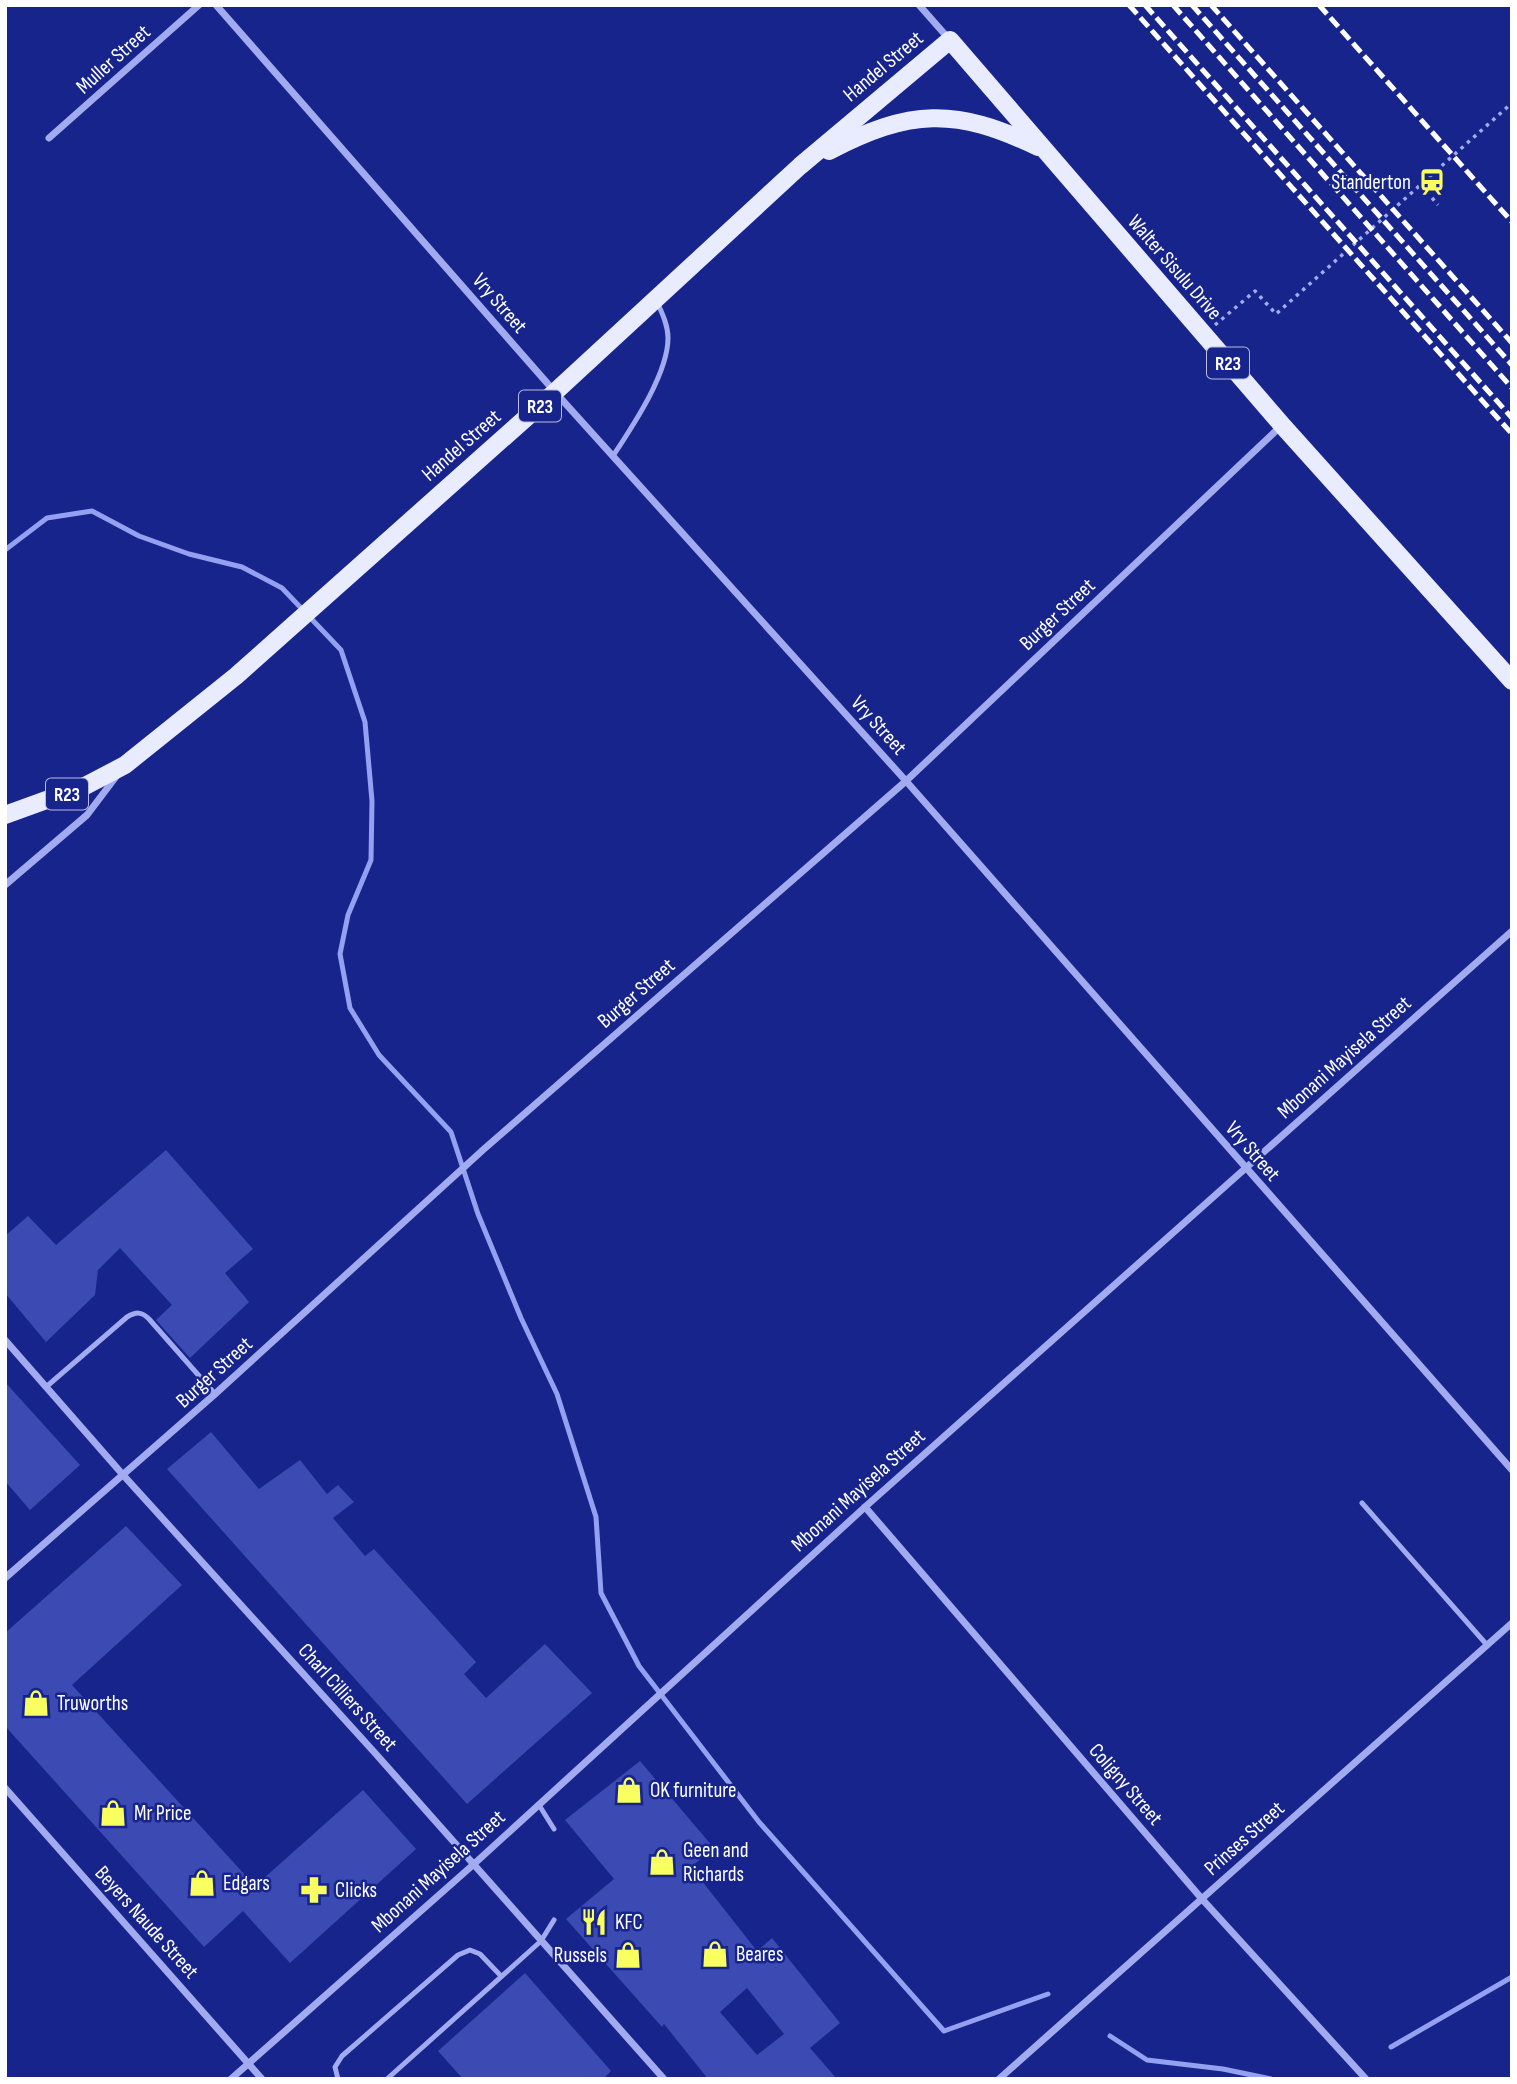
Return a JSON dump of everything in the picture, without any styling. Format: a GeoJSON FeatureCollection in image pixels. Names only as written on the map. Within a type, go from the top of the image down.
{"type":"FeatureCollection","features":[{"type":"Feature","properties":{"kind":"main road","name":"Handel Street"},"geometry":{"type":"LineString","coordinates":[[125,765],[236,676],[555,392],[800,166],[950,40]]}},
{"type":"Feature","properties":{"kind":"main road","name":"Walter Sisulu Drive"},"geometry":{"type":"LineString","coordinates":[[950,40],[1282,425],[1512,681]]}},
{"type":"Feature","properties":{"kind":"main road"},"geometry":{"type":"LineString","coordinates":[[800,166],[866,132],[902,121],[932,117],[981,125],[1017,137],[1047,152]]}},
{"type":"Feature","properties":{"kind":"main road","name":"R23"},"geometry":{"type":"LineString","coordinates":[[5,815],[85,786],[125,765]]}},
{"type":"Feature","properties":{"kind":"street","name":"Muller Street"},"geometry":{"type":"LineString","coordinates":[[50,138],[199,5]]}},
{"type":"Feature","properties":{"kind":"street","name":"Vry Street"},"geometry":{"type":"LineString","coordinates":[[216,5],[555,392],[906,780],[1512,1470]]}},
{"type":"Feature","properties":{"kind":"street","name":"Walter Sisulu Drive"},"geometry":{"type":"LineString","coordinates":[[919,5],[950,40]]}},
{"type":"Feature","properties":{"kind":"street","name":"Burger Street"},"geometry":{"type":"LineString","coordinates":[[5,1578],[124,1476],[484,1149],[906,780],[1282,425]]}},
{"type":"Feature","properties":{"kind":"street","name":"Handel Street"},"geometry":{"type":"LineString","coordinates":[[5,886],[87,815],[125,765]]}},
{"type":"Feature","properties":{"kind":"street","name":"Mbonani Mayisela Street"},"geometry":{"type":"LineString","coordinates":[[231,2079],[474,1864],[864,1507],[1512,931]]}},
{"type":"Feature","properties":{"kind":"street","name":"Charl Cilliers Street"},"geometry":{"type":"LineString","coordinates":[[5,1339],[124,1476],[664,2079]]}},
{"type":"Feature","properties":{"kind":"street","name":"Coligny Street"},"geometry":{"type":"LineString","coordinates":[[864,1507],[1202,1899],[1366,2079]]}},
{"type":"Feature","properties":{"kind":"street","name":"Prinses Street"},"geometry":{"type":"LineString","coordinates":[[999,2079],[1512,1623]]}},
{"type":"Feature","properties":{"kind":"street","name":"Beyers Naude Street"},"geometry":{"type":"LineString","coordinates":[[5,1788],[262,2079]]}},
{"type":"Feature","properties":{"kind":"lane"},"geometry":{"type":"LineString","coordinates":[[612,456],[643,408],[662,366],[668,341],[664,318],[656,299]]}},
{"type":"Feature","properties":{"kind":"lane"},"geometry":{"type":"LineString","coordinates":[[46,1387],[136,1312],[143,1313],[149,1319],[215,1394]]}},
{"type":"Feature","properties":{"kind":"lane"},"geometry":{"type":"LineString","coordinates":[[1362,1503],[1487,1645]]}},
{"type":"Feature","properties":{"kind":"lane"},"geometry":{"type":"LineString","coordinates":[[539,1805],[554,1829]]}},
{"type":"Feature","properties":{"kind":"lane"},"geometry":{"type":"LineString","coordinates":[[387,2079],[541,1941],[554,1920]]}},
{"type":"Feature","properties":{"kind":"lane"},"geometry":{"type":"LineString","coordinates":[[338,2079],[335,2067],[342,2056],[458,1955],[470,1950],[480,1954],[501,1976]]}},
{"type":"Feature","properties":{"kind":"path"},"geometry":{"type":"LineString","coordinates":[[1228,314],[1255,291],[1276,314],[1512,103]]}},
{"type":"Feature","properties":{"kind":"path"},"geometry":{"type":"LineString","coordinates":[[1420,185],[1438,205]]}},
{"type":"Feature","properties":{"kind":"building"},"geometry":{"type":"Polygon","coordinates":[[[166,1150],[253,1249],[225,1273],[249,1302],[190,1358],[156,1320],[172,1305],[120,1248],[98,1270],[95,1295],[46,1342],[5,1293],[5,1236],[28,1216],[56,1245],[166,1150]]]}},
{"type":"Feature","properties":{"kind":"building"},"geometry":{"type":"Polygon","coordinates":[[[5,1382],[80,1465],[30,1510],[5,1481],[5,1382]]]}},
{"type":"Feature","properties":{"kind":"building"},"geometry":{"type":"Polygon","coordinates":[[[211,1432],[259,1489],[300,1460],[327,1494],[338,1485],[354,1502],[333,1518],[365,1556],[374,1549],[476,1662],[464,1674],[486,1698],[545,1644],[592,1693],[467,1804],[167,1469],[211,1432]]]}},
{"type":"Feature","properties":{"kind":"building"},"geometry":{"type":"Polygon","coordinates":[[[126,1526],[182,1585],[72,1685],[255,1886],[363,1790],[416,1849],[290,1963],[243,1911],[204,1947],[5,1726],[5,1633],[126,1526]]]}},
{"type":"Feature","properties":{"kind":"building"},"geometry":{"type":"Polygon","coordinates":[[[640,1761],[714,1848],[691,1867],[757,1951],[772,1938],[840,2023],[810,2048],[837,2079],[708,2079],[664,2024],[662,2027],[566,1919],[614,1879],[565,1820],[640,1761]],[[747,1988],[720,2012],[757,2055],[784,2034],[747,1988]]]}},
{"type":"Feature","properties":{"kind":"building"},"geometry":{"type":"Polygon","coordinates":[[[525,1973],[611,2071],[603,2079],[463,2079],[438,2051],[525,1973]]]}},
{"type":"Feature","properties":{"kind":"waterway"},"geometry":{"type":"LineString","coordinates":[[5,550],[47,518],[92,511],[139,536],[189,554],[242,567],[282,588],[341,650],[365,722],[372,801],[371,860],[348,915],[340,954],[350,1008],[379,1055],[451,1132],[478,1214],[521,1318],[557,1394],[596,1517],[601,1593],[639,1666],[759,1822],[944,2031],[1048,1994]]}},
{"type":"Feature","properties":{"kind":"waterway"},"geometry":{"type":"LineString","coordinates":[[1391,2047],[1512,1977]]}},
{"type":"Feature","properties":{"kind":"waterway"},"geometry":{"type":"LineString","coordinates":[[1110,2036],[1147,2060],[1223,2069],[1271,2079]]}},
{"type":"Feature","properties":{"kind":"railway"},"geometry":{"type":"LineString","coordinates":[[1129,5],[1512,434]]}},
{"type":"Feature","properties":{"kind":"railway"},"geometry":{"type":"LineString","coordinates":[[1145,5],[1512,418]]}},
{"type":"Feature","properties":{"kind":"railway"},"geometry":{"type":"LineString","coordinates":[[1173,5],[1512,388]]}},
{"type":"Feature","properties":{"kind":"railway"},"geometry":{"type":"LineString","coordinates":[[1192,5],[1512,365]]}},
{"type":"Feature","properties":{"kind":"railway"},"geometry":{"type":"LineString","coordinates":[[1211,5],[1512,343]]}},
{"type":"Feature","properties":{"kind":"railway"},"geometry":{"type":"LineString","coordinates":[[1319,5],[1512,222]]}},
{"type":"Feature","properties":{"kind":"place","name":"Standerton"},"geometry":{"type":"Point","coordinates":[1432,182]}},
{"type":"Feature","properties":{"kind":"place","name":"Truworths"},"geometry":{"type":"Point","coordinates":[36,1703]}},
{"type":"Feature","properties":{"kind":"place","name":"OK furniture"},"geometry":{"type":"Point","coordinates":[629,1790]}},
{"type":"Feature","properties":{"kind":"place","name":"Mr Price"},"geometry":{"type":"Point","coordinates":[113,1813]}},
{"type":"Feature","properties":{"kind":"place","name":"Geen and Richards"},"geometry":{"type":"Point","coordinates":[662,1862]}},
{"type":"Feature","properties":{"kind":"place","name":"Edgars"},"geometry":{"type":"Point","coordinates":[202,1883]}},
{"type":"Feature","properties":{"kind":"place","name":"Clicks"},"geometry":{"type":"Point","coordinates":[314,1890]}},
{"type":"Feature","properties":{"kind":"place","name":"KFC"},"geometry":{"type":"Point","coordinates":[594,1922]}},
{"type":"Feature","properties":{"kind":"place","name":"Beares"},"geometry":{"type":"Point","coordinates":[715,1954]}},
{"type":"Feature","properties":{"kind":"place","name":"Russels"},"geometry":{"type":"Point","coordinates":[628,1955]}}]}
